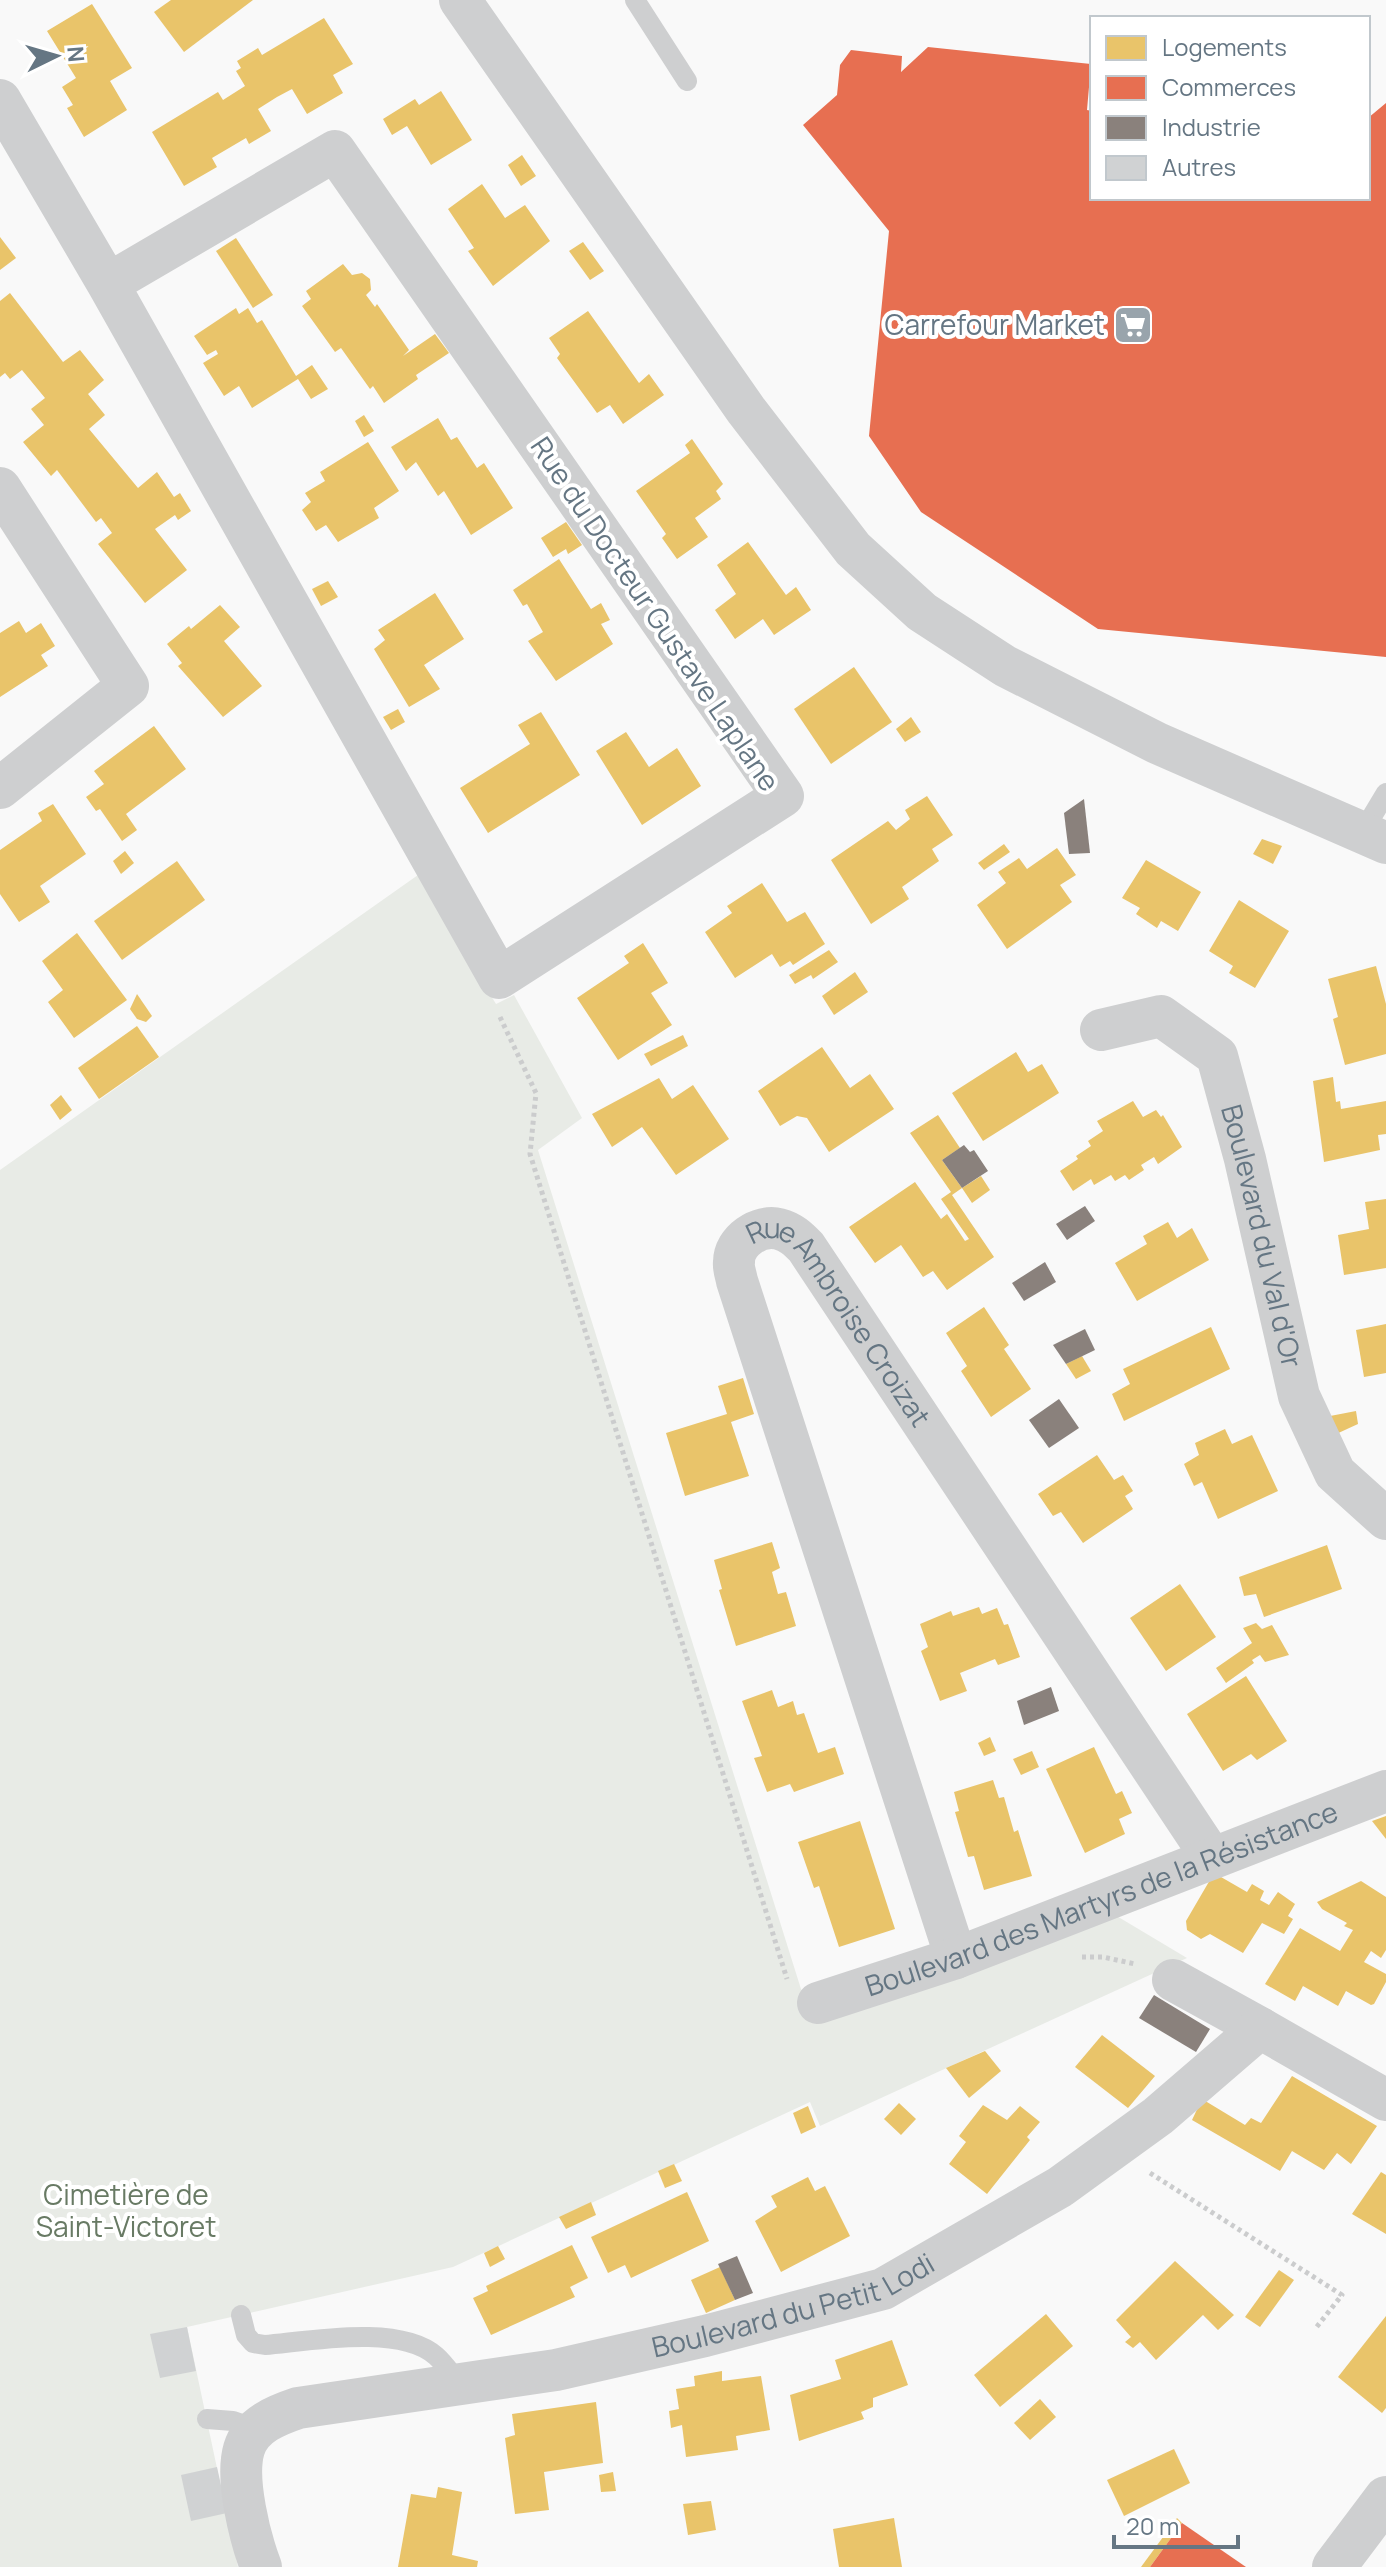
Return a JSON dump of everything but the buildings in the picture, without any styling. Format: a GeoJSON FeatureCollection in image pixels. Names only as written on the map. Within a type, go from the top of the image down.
{"type":"FeatureCollection","features":[{"type":"Feature","properties":{"kind":"street"},"geometry":{"type":"LineString","coordinates":[[460,0],[746,410],[853,549],[922,612],[1005,666],[1157,743],[1374,838]]}},
{"type":"Feature","properties":{"kind":"street"},"geometry":{"type":"LineString","coordinates":[[0,100],[108,284],[499,978]]}},
{"type":"Feature","properties":{"kind":"street","name":"Rue du Docteur Gustave Laplane"},"geometry":{"type":"LineString","coordinates":[[108,284],[335,151],[783,796],[499,978]]}},
{"type":"Feature","properties":{"kind":"street"},"geometry":{"type":"LineString","coordinates":[[0,488],[128,686],[0,788]]}},
{"type":"Feature","properties":{"kind":"street","name":"Boulevard du Val d'Or"},"geometry":{"type":"LineString","coordinates":[[1101,1030],[1161,1016],[1217,1056],[1245,1159],[1299,1396],[1335,1473],[1386,1519]]}},
{"type":"Feature","properties":{"kind":"street","name":"Rue Ambroise Croizat"},"geometry":{"type":"LineString","coordinates":[[956,1958],[737,1281],[733,1262],[738,1247],[747,1237],[760,1230],[777,1228],[793,1235],[806,1247],[1212,1858]]}},
{"type":"Feature","properties":{"kind":"street","name":"Boulevard des Martyrs de la Résistance"},"geometry":{"type":"LineString","coordinates":[[818,2003],[956,1958],[1386,1791]]}},
{"type":"Feature","properties":{"kind":"street"},"geometry":{"type":"LineString","coordinates":[[1173,1980],[1386,2100]]}},
{"type":"Feature","properties":{"kind":"street","name":"Boulevard du Petit Lodi"},"geometry":{"type":"LineString","coordinates":[[257,2429],[275,2415],[298,2408],[556,2370],[705,2336],[883,2289],[1060,2187],[1158,2116],[1260,2028]]}},
{"type":"Feature","properties":{"kind":"street"},"geometry":{"type":"LineString","coordinates":[[257,2429],[244,2448],[243,2476],[245,2505],[261,2567]]}},
{"type":"Feature","properties":{"kind":"street"},"geometry":{"type":"LineString","coordinates":[[1334,2567],[1386,2498]]}},
{"type":"Feature","properties":{"kind":"lane"},"geometry":{"type":"LineString","coordinates":[[635,0],[687,81]]}},
{"type":"Feature","properties":{"kind":"lane"},"geometry":{"type":"LineString","coordinates":[[1374,838],[1386,793]]}},
{"type":"Feature","properties":{"kind":"lane"},"geometry":{"type":"LineString","coordinates":[[241,2315],[246,2335],[253,2343],[265,2345],[360,2338],[407,2341],[434,2354],[460,2384]]}},
{"type":"Feature","properties":{"kind":"lane"},"geometry":{"type":"LineString","coordinates":[[207,2419],[233,2421],[257,2429]]}},
{"type":"Feature","properties":{"kind":"path"},"geometry":{"type":"LineString","coordinates":[[499,978],[497,1011],[536,1093],[530,1154],[791,1991],[800,2003],[818,2003]]}},
{"type":"Feature","properties":{"kind":"path"},"geometry":{"type":"LineString","coordinates":[[1112,2149],[1342,2295],[1315,2329]]}},
{"type":"Feature","properties":{"kind":"green space","name":"Cimetière de Saint-Victoret"},"geometry":{"type":"Polygon","coordinates":[[[418,875],[496,1004],[514,995],[582,1118],[538,1150],[811,2021],[1110,1912],[1187,1958],[820,2126],[810,2102],[453,2267],[187,2327],[238,2567],[0,2567],[0,1170],[418,875]]]}},
{"type":"Feature","properties":{"kind":"place","name":"Carrefour Market"},"geometry":{"type":"Point","coordinates":[1133,325]}}]}
